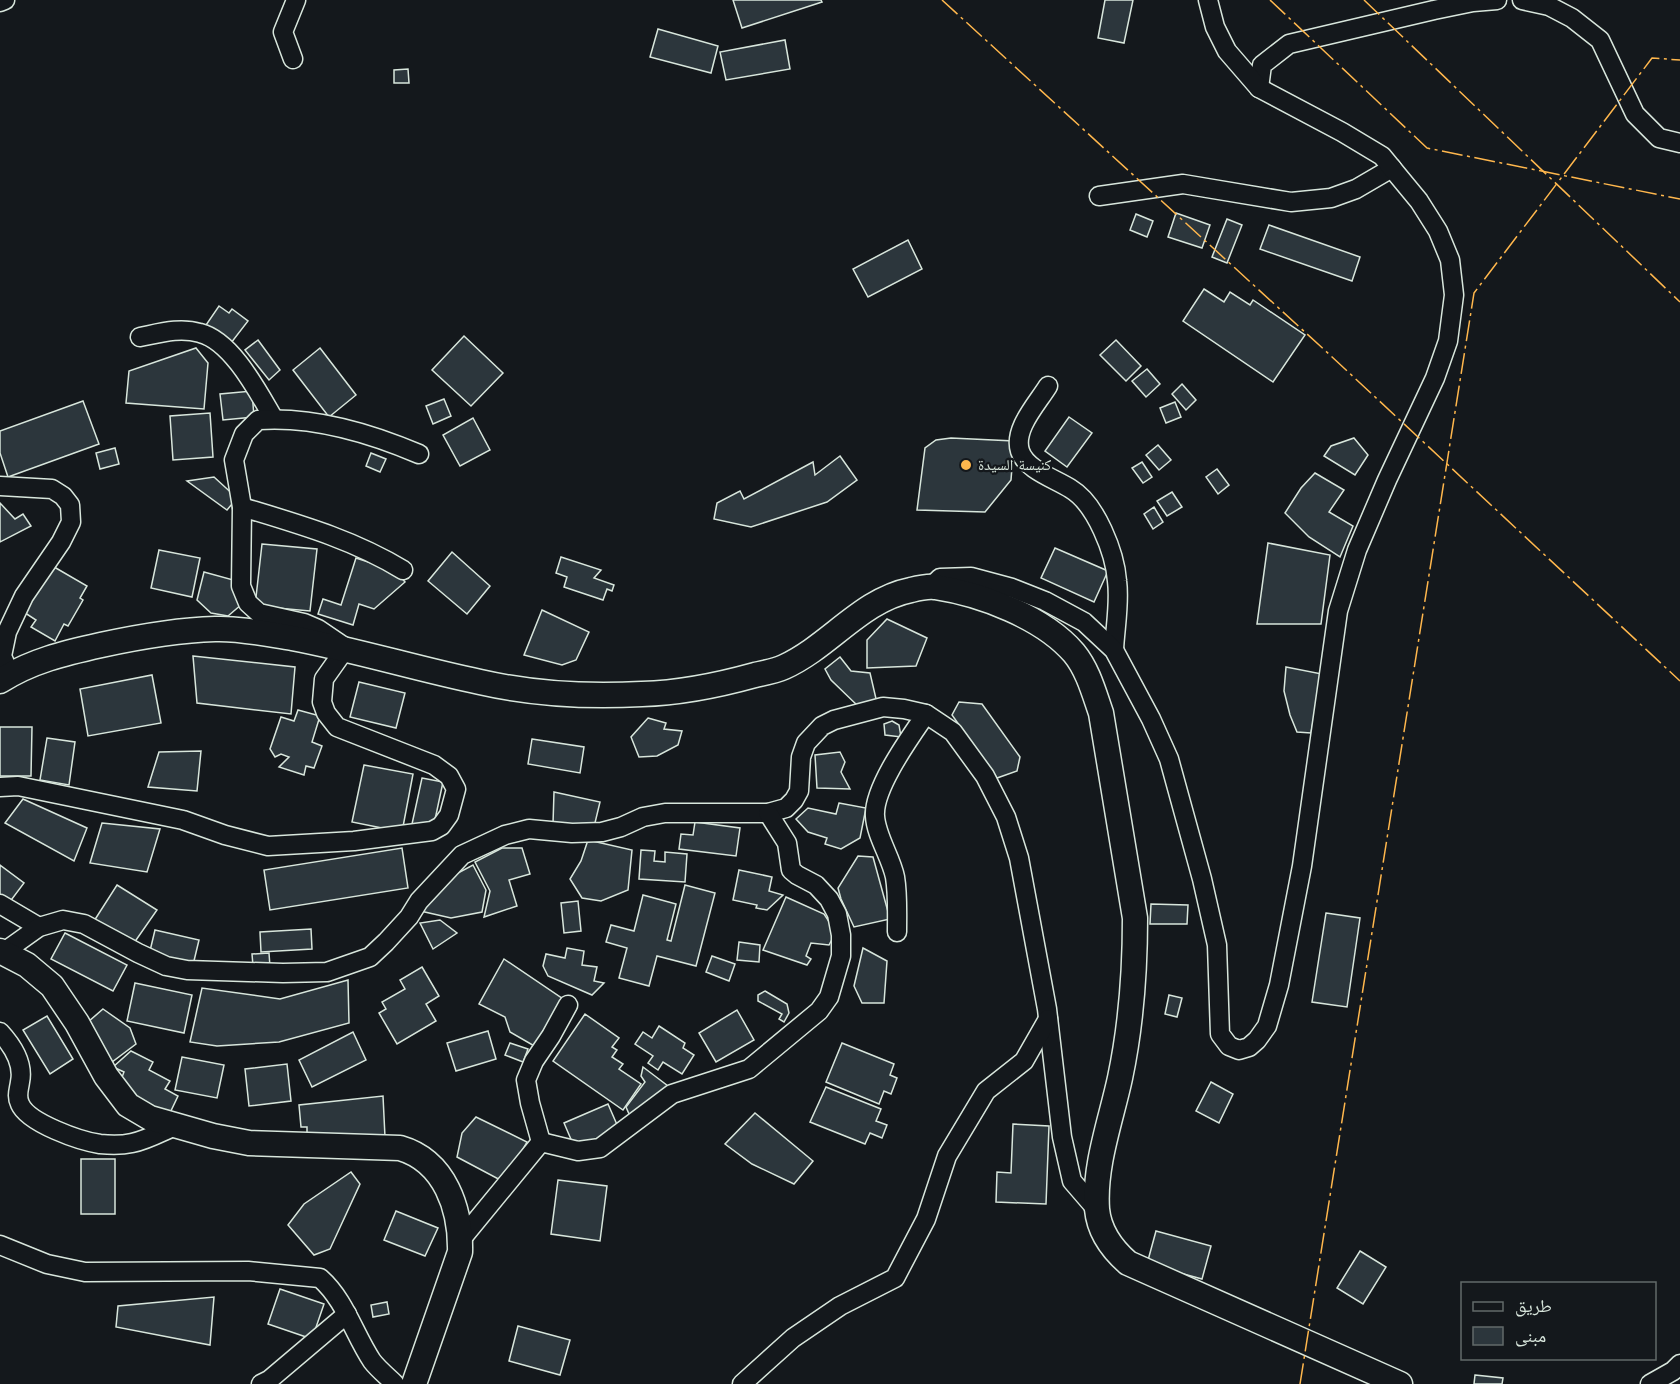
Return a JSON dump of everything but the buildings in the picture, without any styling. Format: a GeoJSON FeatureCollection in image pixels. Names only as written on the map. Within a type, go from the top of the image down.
{"type":"FeatureCollection","features":[{"type":"Feature","properties":{"kind":"main road"},"geometry":{"type":"LineString","coordinates":[[5,678],[49,657],[136,637],[217,628],[259,632],[346,648],[481,683],[521,690],[557,694],[641,694],[735,681],[782,668],[809,653],[874,603],[896,593],[932,586],[984,598],[1025,616],[1075,654],[1091,682],[1101,713],[1133,907],[1135,952],[1124,1056],[1100,1172],[1097,1210],[1103,1231],[1114,1252],[1128,1263],[1400,1384]]}},
{"type":"Feature","properties":{"kind":"main road"},"geometry":{"type":"LineString","coordinates":[[2,952],[27,965],[52,986],[77,1023],[106,1076],[128,1105],[150,1118],[249,1143],[390,1147],[413,1152],[433,1167],[450,1190],[458,1216],[460,1252],[414,1384]]}},
{"type":"Feature","properties":{"kind":"street"},"geometry":{"type":"LineString","coordinates":[[0,2],[5,0]]}},
{"type":"Feature","properties":{"kind":"street"},"geometry":{"type":"LineString","coordinates":[[293,59],[283,32],[296,0]]}},
{"type":"Feature","properties":{"kind":"street"},"geometry":{"type":"LineString","coordinates":[[932,586],[940,578],[971,577],[1012,588],[1045,601],[1084,622],[1114,650],[1151,719],[1169,759],[1202,879],[1217,945],[1220,1034],[1229,1046],[1239,1050],[1249,1047],[1267,1026],[1281,974],[1302,866],[1338,610],[1357,550],[1435,378],[1448,341],[1454,295],[1450,260],[1438,231],[1426,211],[1382,156],[1259,88],[1227,51],[1215,27],[1208,0]]}},
{"type":"Feature","properties":{"kind":"street"},"geometry":{"type":"LineString","coordinates":[[1259,88],[1262,65],[1289,44],[1434,10],[1497,0]]}},
{"type":"Feature","properties":{"kind":"street"},"geometry":{"type":"LineString","coordinates":[[1522,0],[1549,6],[1572,18],[1600,40],[1635,114],[1659,138],[1680,143]]}},
{"type":"Feature","properties":{"kind":"street"},"geometry":{"type":"LineString","coordinates":[[1099,196],[1183,184],[1291,202],[1331,198],[1356,189],[1392,168]]}},
{"type":"Feature","properties":{"kind":"street"},"geometry":{"type":"LineString","coordinates":[[140,337],[173,330],[201,333],[225,348],[248,375],[274,419]]}},
{"type":"Feature","properties":{"kind":"street"},"geometry":{"type":"LineString","coordinates":[[1048,386],[1020,434],[1019,448],[1023,458],[1035,468],[1075,490],[1097,518],[1109,546],[1118,581],[1114,650]]}},
{"type":"Feature","properties":{"kind":"street"},"geometry":{"type":"LineString","coordinates":[[0,787],[18,786],[183,820],[225,835],[268,846],[354,841],[432,831],[441,826],[449,815],[456,789],[449,776],[434,765],[337,727],[326,713],[322,702],[324,680],[346,648],[318,629],[304,623],[259,613],[248,603],[241,586],[242,507],[234,460],[244,434],[258,420],[274,419],[356,430],[419,454]]}},
{"type":"Feature","properties":{"kind":"street"},"geometry":{"type":"LineString","coordinates":[[0,486],[52,489],[63,496],[70,505],[71,522],[24,596],[7,632],[2,656],[5,678]]}},
{"type":"Feature","properties":{"kind":"street"},"geometry":{"type":"LineString","coordinates":[[242,507],[341,538],[403,570]]}},
{"type":"Feature","properties":{"kind":"street"},"geometry":{"type":"LineString","coordinates":[[2,952],[39,927],[63,921],[84,924],[166,966],[187,970],[327,972],[370,957],[409,917],[419,901],[462,855],[505,835],[529,829],[572,833],[602,832],[621,827],[643,817],[665,813],[768,813],[786,808],[799,791],[801,757],[806,742],[822,726],[834,720],[882,707],[926,714],[952,732],[986,776],[1006,817],[1019,858],[1048,1019],[1062,1137],[1072,1181],[1097,1210]]}},
{"type":"Feature","properties":{"kind":"street"},"geometry":{"type":"LineString","coordinates":[[897,932],[894,875],[886,857],[875,815],[878,797],[890,770],[926,714]]}},
{"type":"Feature","properties":{"kind":"street"},"geometry":{"type":"LineString","coordinates":[[541,1142],[578,1151],[600,1148],[672,1094],[749,1069],[819,1011],[829,997],[841,956],[841,935],[837,914],[830,899],[816,885],[791,870],[787,843],[768,813]]}},
{"type":"Feature","properties":{"kind":"street"},"geometry":{"type":"LineString","coordinates":[[0,904],[39,927]]}},
{"type":"Feature","properties":{"kind":"street"},"geometry":{"type":"LineString","coordinates":[[541,1142],[526,1080],[534,1061],[568,1005]]}},
{"type":"Feature","properties":{"kind":"street"},"geometry":{"type":"LineString","coordinates":[[742,1384],[793,1338],[840,1306],[895,1278],[926,1219],[947,1156],[986,1091],[1024,1061],[1048,1019]]}},
{"type":"Feature","properties":{"kind":"street"},"geometry":{"type":"LineString","coordinates":[[0,1032],[16,1053],[21,1078],[17,1095],[20,1105],[27,1114],[60,1132],[100,1144],[116,1144],[133,1143],[175,1126]]}},
{"type":"Feature","properties":{"kind":"street"},"geometry":{"type":"LineString","coordinates":[[460,1252],[463,1237],[541,1142]]}},
{"type":"Feature","properties":{"kind":"street"},"geometry":{"type":"LineString","coordinates":[[0,1245],[47,1264],[85,1272],[248,1271],[320,1278],[327,1284],[347,1314],[372,1362],[395,1384]]}},
{"type":"Feature","properties":{"kind":"street"},"geometry":{"type":"LineString","coordinates":[[261,1384],[269,1380],[347,1314]]}},
{"type":"Feature","properties":{"kind":"street"},"geometry":{"type":"LineString","coordinates":[[1650,1384],[1673,1371],[1680,1364]]}},
{"type":"Feature","properties":{"kind":"power"},"geometry":{"type":"LineString","coordinates":[[942,0],[1330,355],[1680,681]]}},
{"type":"Feature","properties":{"kind":"power"},"geometry":{"type":"LineString","coordinates":[[1270,0],[1427,148],[1680,199]]}},
{"type":"Feature","properties":{"kind":"power"},"geometry":{"type":"LineString","coordinates":[[1364,0],[1680,302]]}},
{"type":"Feature","properties":{"kind":"power"},"geometry":{"type":"LineString","coordinates":[[1300,1384],[1474,293],[1652,58],[1680,60]]}},
{"type":"Feature","properties":{"kind":"place","name":"كنيسة السيدة"},"geometry":{"type":"Point","coordinates":[966,465]}}]}
